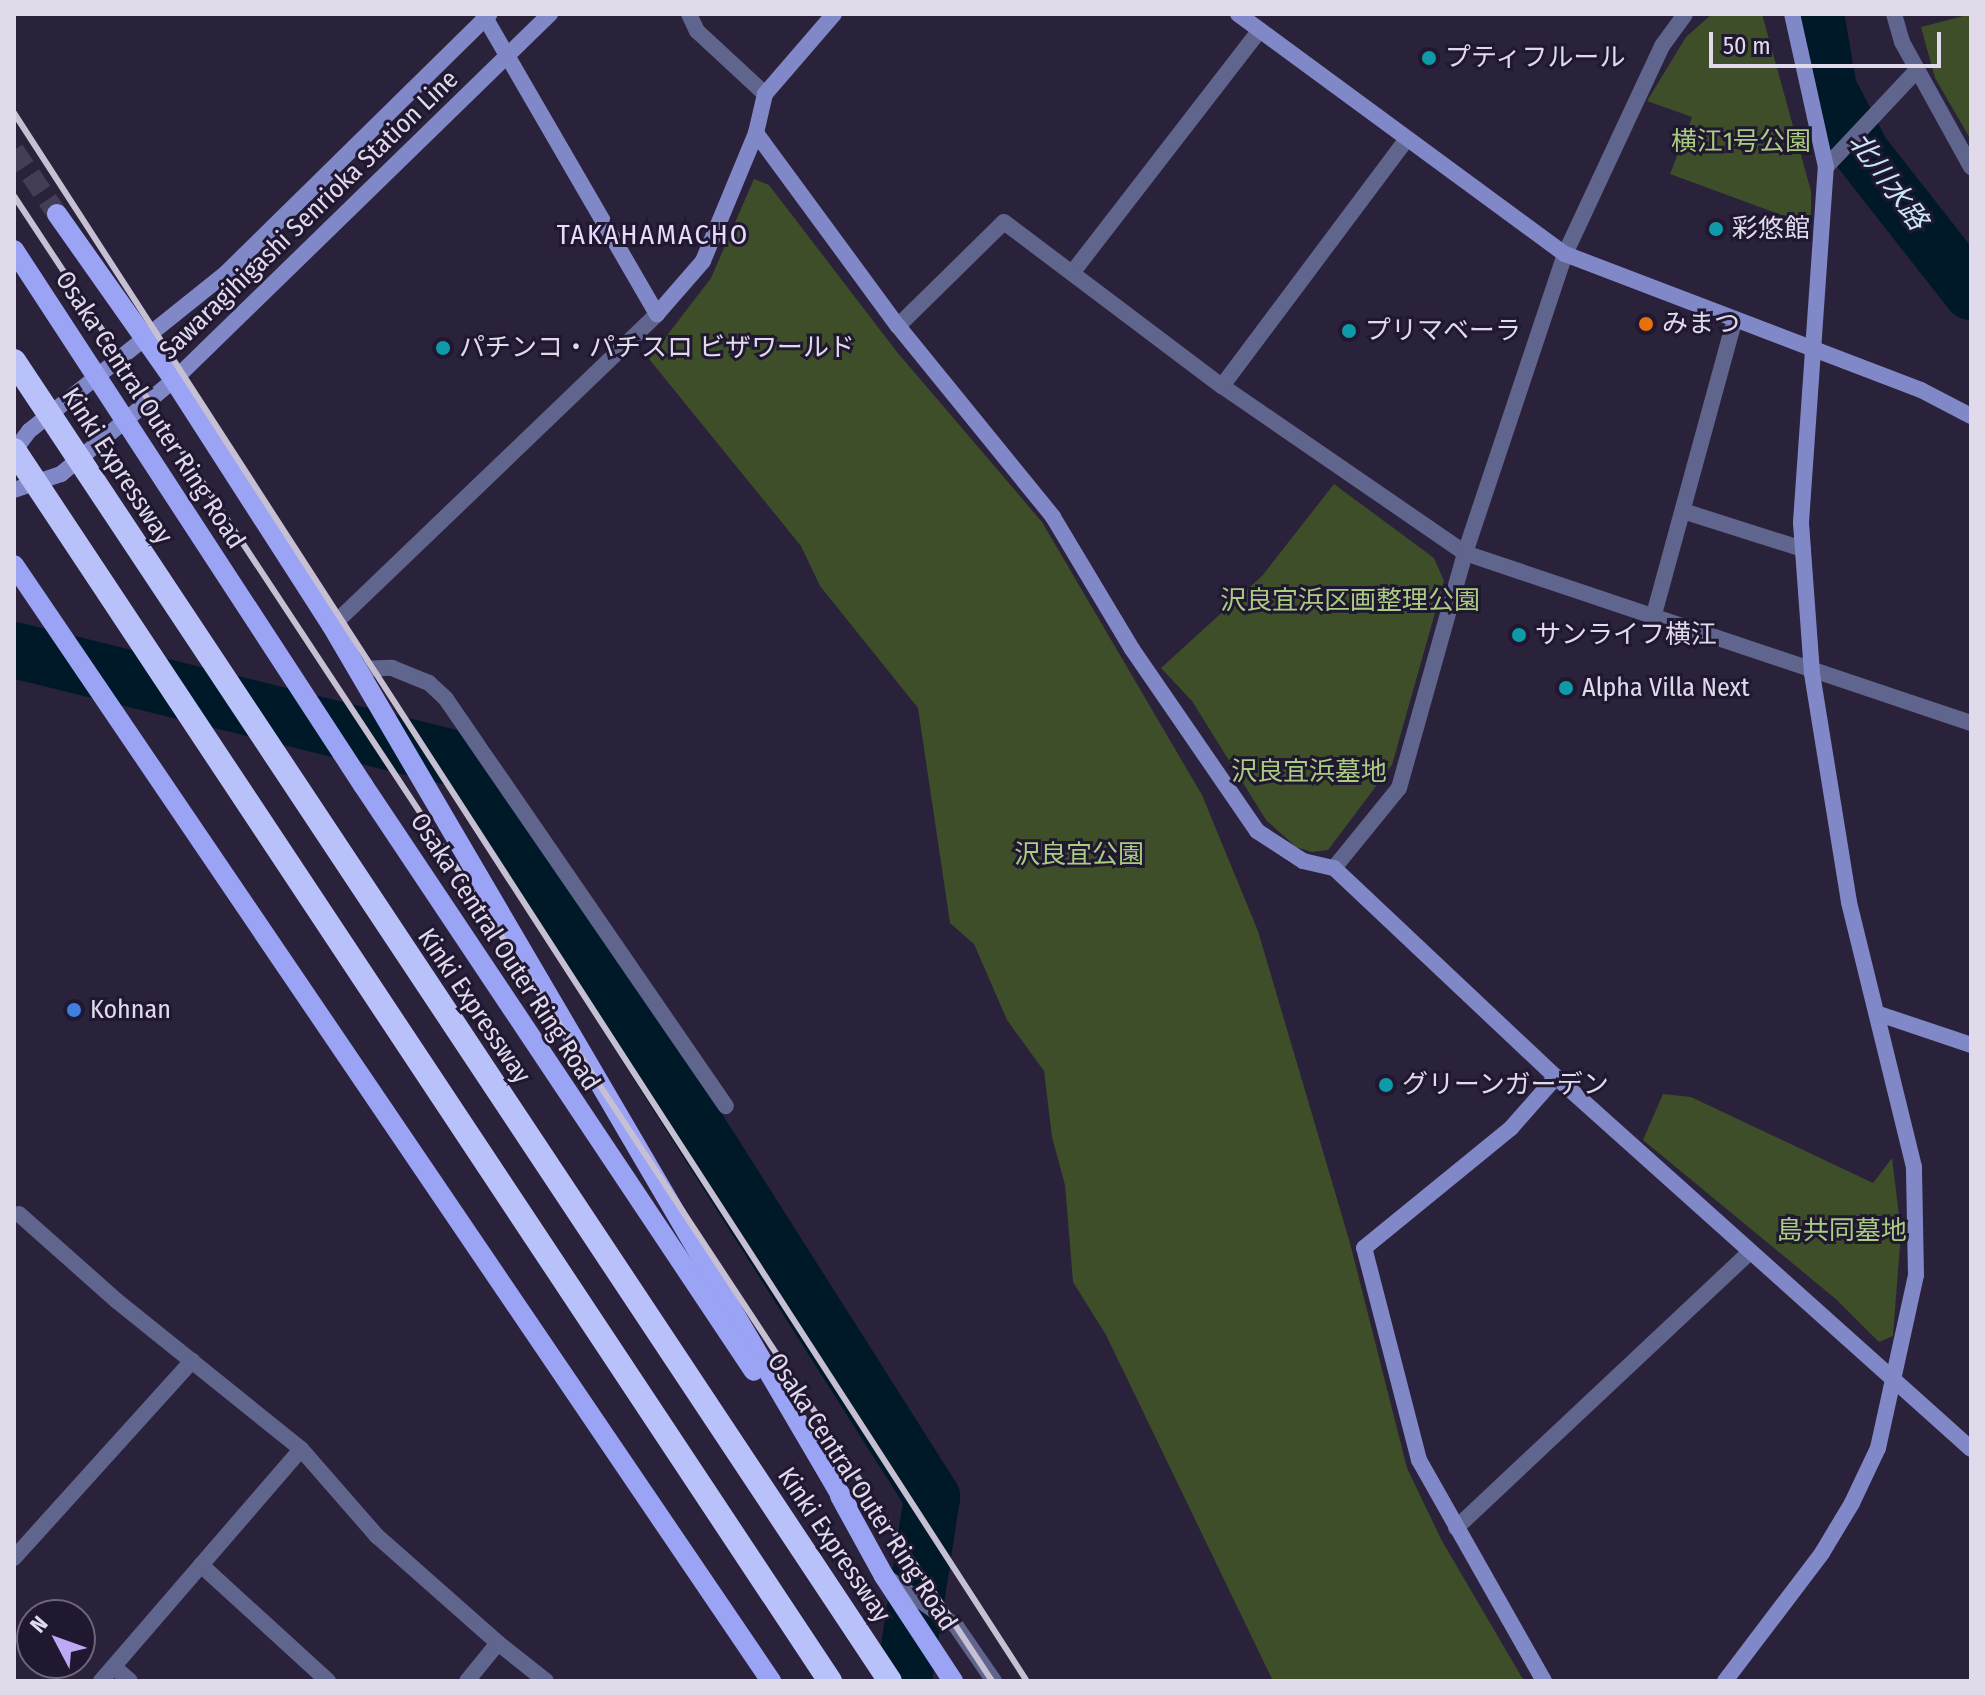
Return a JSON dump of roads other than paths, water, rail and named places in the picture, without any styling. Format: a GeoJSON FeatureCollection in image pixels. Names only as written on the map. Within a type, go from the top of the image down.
{"type":"FeatureCollection","features":[{"type":"Feature","properties":{"kind":"highway","name":"Kinki Expressway"},"geometry":{"type":"LineString","coordinates":[[14,361],[890,1681]]}},
{"type":"Feature","properties":{"kind":"highway"},"geometry":{"type":"LineString","coordinates":[[14,450],[830,1681]]}},
{"type":"Feature","properties":{"kind":"main road"},"geometry":{"type":"LineString","coordinates":[[57,214],[174,380],[332,626],[847,1506]]}},
{"type":"Feature","properties":{"kind":"main road","name":"Osaka Central Outer Ring Road"},"geometry":{"type":"LineString","coordinates":[[14,250],[363,785],[847,1506],[884,1576],[953,1681]]}},
{"type":"Feature","properties":{"kind":"main road"},"geometry":{"type":"LineString","coordinates":[[14,565],[758,1671],[771,1681]]}},
{"type":"Feature","properties":{"kind":"street","name":"Sawaragihigashi Senrioka Station Line"},"geometry":{"type":"LineString","coordinates":[[14,490],[61,474],[174,380],[550,14]]}},
{"type":"Feature","properties":{"kind":"street"},"geometry":{"type":"LineString","coordinates":[[689,14],[697,31],[765,94]]}},
{"type":"Feature","properties":{"kind":"street"},"geometry":{"type":"LineString","coordinates":[[332,626],[657,314],[703,261],[756,133],[765,94],[834,14]]}},
{"type":"Feature","properties":{"kind":"street"},"geometry":{"type":"LineString","coordinates":[[1238,14],[1565,254],[1811,347],[1971,416]]}},
{"type":"Feature","properties":{"kind":"street"},"geometry":{"type":"LineString","coordinates":[[1334,868],[1399,788],[1465,553],[1565,254],[1662,46],[1685,14]]}},
{"type":"Feature","properties":{"kind":"street"},"geometry":{"type":"LineString","coordinates":[[1725,1681],[1822,1553],[1852,1503],[1878,1448],[1896,1381],[1916,1275],[1914,1167],[1879,1014],[1849,902],[1812,673],[1803,549],[1811,347],[1826,167],[1792,14]]}},
{"type":"Feature","properties":{"kind":"street"},"geometry":{"type":"LineString","coordinates":[[1894,14],[1917,70],[1971,167]]}},
{"type":"Feature","properties":{"kind":"street","name":"Sawaragihigashi Senrioka Station Line"},"geometry":{"type":"LineString","coordinates":[[14,450],[29,431],[225,274],[486,16]]}},
{"type":"Feature","properties":{"kind":"street"},"geometry":{"type":"LineString","coordinates":[[486,16],[506,56],[657,314]]}},
{"type":"Feature","properties":{"kind":"street"},"geometry":{"type":"LineString","coordinates":[[1072,273],[1260,30]]}},
{"type":"Feature","properties":{"kind":"street"},"geometry":{"type":"LineString","coordinates":[[1826,167],[1917,70]]}},
{"type":"Feature","properties":{"kind":"street"},"geometry":{"type":"LineString","coordinates":[[756,133],[898,326],[1053,517],[1132,649],[1257,831],[1303,861],[1334,868],[1556,1077],[1971,1449]]}},
{"type":"Feature","properties":{"kind":"street"},"geometry":{"type":"LineString","coordinates":[[1222,386],[1406,140]]}},
{"type":"Feature","properties":{"kind":"street"},"geometry":{"type":"LineString","coordinates":[[898,326],[1004,222],[1222,386],[1465,553],[1812,673],[1971,723]]}},
{"type":"Feature","properties":{"kind":"street"},"geometry":{"type":"LineString","coordinates":[[1653,618],[1735,319]]}},
{"type":"Feature","properties":{"kind":"street"},"geometry":{"type":"LineString","coordinates":[[1683,511],[1803,549]]}},
{"type":"Feature","properties":{"kind":"street"},"geometry":{"type":"LineString","coordinates":[[358,669],[392,668],[429,683],[446,699],[726,1106]]}},
{"type":"Feature","properties":{"kind":"street"},"geometry":{"type":"LineString","coordinates":[[1879,1014],[1971,1045]]}},
{"type":"Feature","properties":{"kind":"street"},"geometry":{"type":"LineString","coordinates":[[1544,1681],[1419,1460],[1364,1248],[1511,1128],[1556,1077]]}},
{"type":"Feature","properties":{"kind":"street"},"geometry":{"type":"LineString","coordinates":[[19,1214],[301,1449],[377,1536],[498,1643],[546,1681]]}},
{"type":"Feature","properties":{"kind":"street"},"geometry":{"type":"LineString","coordinates":[[1456,1528],[1750,1252]]}},
{"type":"Feature","properties":{"kind":"street"},"geometry":{"type":"LineString","coordinates":[[14,1558],[192,1361]]}},
{"type":"Feature","properties":{"kind":"street"},"geometry":{"type":"LineString","coordinates":[[101,1681],[301,1449]]}},
{"type":"Feature","properties":{"kind":"street"},"geometry":{"type":"LineString","coordinates":[[201,1565],[328,1681]]}},
{"type":"Feature","properties":{"kind":"street"},"geometry":{"type":"LineString","coordinates":[[884,1576],[956,1626],[994,1681]]}},
{"type":"Feature","properties":{"kind":"street"},"geometry":{"type":"LineString","coordinates":[[467,1681],[498,1643]]}},
{"type":"Feature","properties":{"kind":"street"},"geometry":{"type":"LineString","coordinates":[[114,1667],[130,1681]]}},
{"type":"Feature","properties":{"kind":"waterway","name":"北川水路"},"geometry":{"type":"LineString","coordinates":[[1816,14],[1829,89],[1862,153],[1971,292]]}},
{"type":"Feature","properties":{"kind":"waterway"},"geometry":{"type":"LineString","coordinates":[[14,650],[465,761],[932,1497],[904,1681]]}},
{"type":"Feature","properties":{"kind":"tunnel"},"geometry":{"type":"LineString","coordinates":[[14,150],[57,214]]}},
{"type":"Feature","properties":{"kind":"railway"},"geometry":{"type":"LineString","coordinates":[[14,113],[1027,1681]]}},
{"type":"Feature","properties":{"kind":"railway"},"geometry":{"type":"LineString","coordinates":[[14,196],[992,1681]]}},
{"type":"Feature","properties":{"kind":"place","name":"プティフルール"},"geometry":{"type":"Point","coordinates":[1429,58]}},
{"type":"Feature","properties":{"kind":"place","name":"彩悠館"},"geometry":{"type":"Point","coordinates":[1716,229]}},
{"type":"Feature","properties":{"kind":"place","name":"みまつ"},"geometry":{"type":"Point","coordinates":[1646,324]}},
{"type":"Feature","properties":{"kind":"place","name":"プリマベーラ"},"geometry":{"type":"Point","coordinates":[1349,331]}},
{"type":"Feature","properties":{"kind":"place","name":"パチンコ・パチスロ ビザワールド"},"geometry":{"type":"Point","coordinates":[443,348]}},
{"type":"Feature","properties":{"kind":"place","name":"サンライフ横江"},"geometry":{"type":"Point","coordinates":[1519,635]}},
{"type":"Feature","properties":{"kind":"place","name":"Alpha Villa Next"},"geometry":{"type":"Point","coordinates":[1566,688]}},
{"type":"Feature","properties":{"kind":"place","name":"Kohnan"},"geometry":{"type":"Point","coordinates":[74,1010]}},
{"type":"Feature","properties":{"kind":"place","name":"グリーンガーデン"},"geometry":{"type":"Point","coordinates":[1386,1085]}},
{"type":"Feature","properties":{"kind":"district","name":"TAKAHAMACHO"},"geometry":{"type":"Point","coordinates":[653,235]}},
{"type":"Feature","properties":{"kind":"park label","name":"横江1号公園"},"geometry":{"type":"Point","coordinates":[1741,142]}},
{"type":"Feature","properties":{"kind":"park label","name":"沢良宜浜区画整理公園"},"geometry":{"type":"Point","coordinates":[1350,601]}},
{"type":"Feature","properties":{"kind":"park label","name":"沢良宜浜墓地"},"geometry":{"type":"Point","coordinates":[1309,772]}},
{"type":"Feature","properties":{"kind":"park label","name":"沢良宜公園"},"geometry":{"type":"Point","coordinates":[1079,855]}},
{"type":"Feature","properties":{"kind":"park label","name":"島共同墓地"},"geometry":{"type":"Point","coordinates":[1842,1231]}}]}
